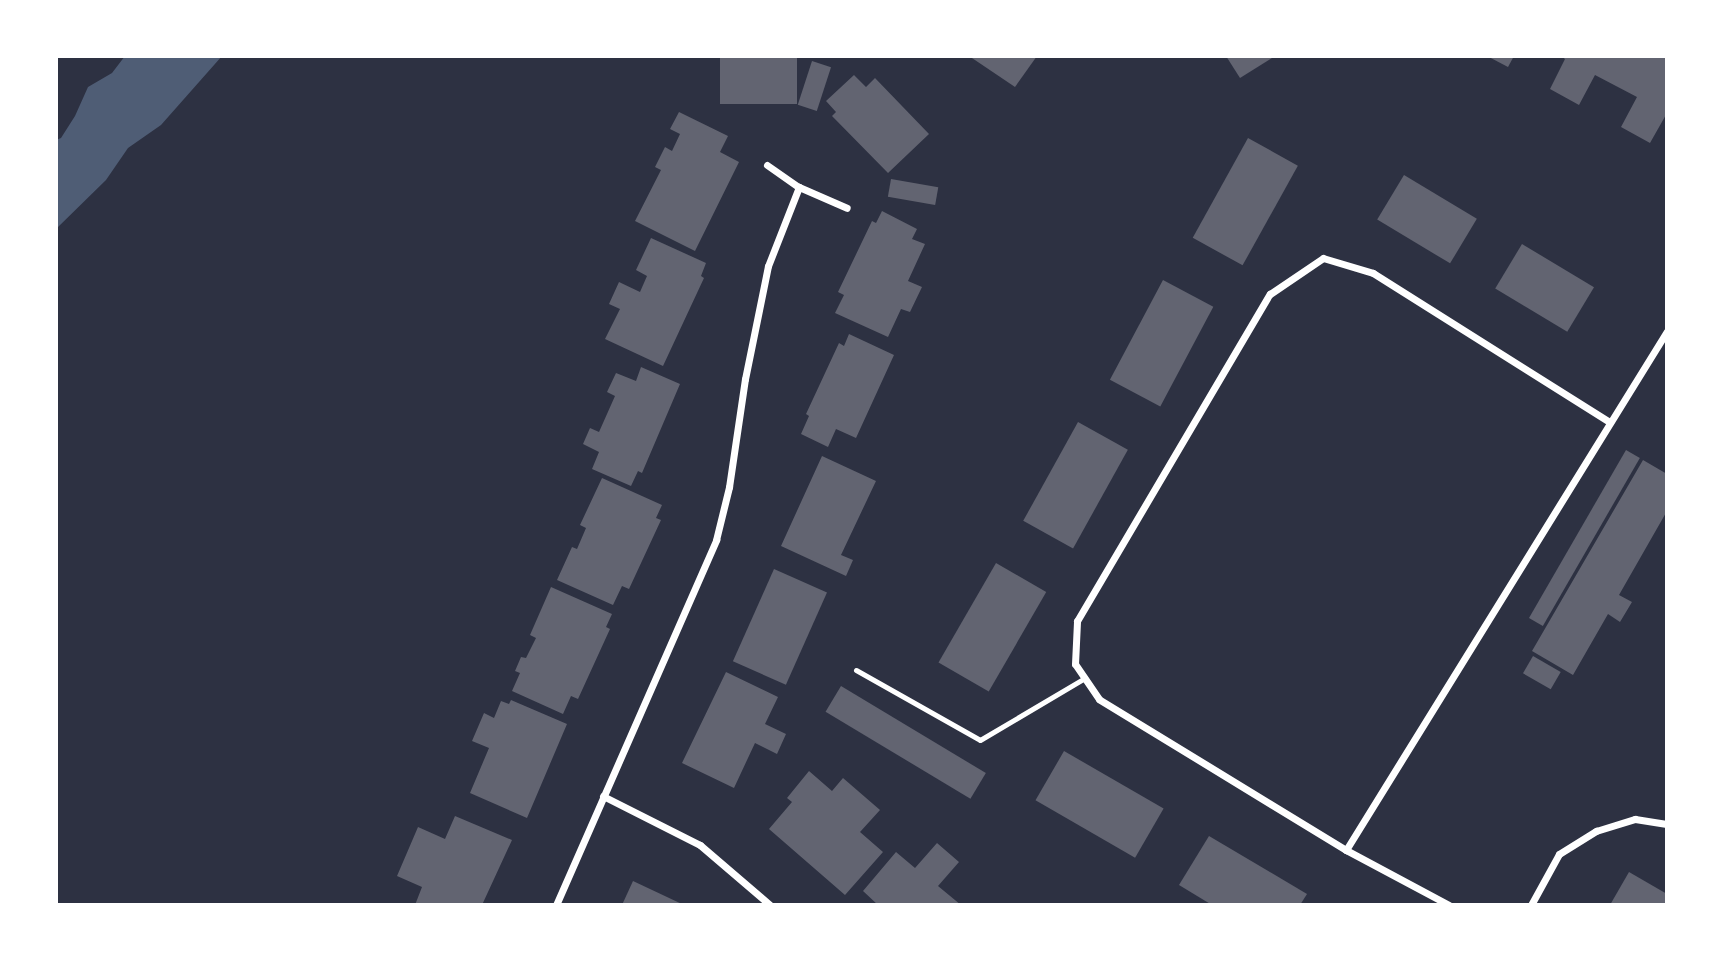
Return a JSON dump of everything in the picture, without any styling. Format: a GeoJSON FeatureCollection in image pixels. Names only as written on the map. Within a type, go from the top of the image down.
{"type":"FeatureCollection","features":[{"type":"Feature","properties":{"kind":"street"},"geometry":{"type":"LineString","coordinates":[[767,165],[799,187],[847,208]]}},
{"type":"Feature","properties":{"kind":"street"},"geometry":{"type":"LineString","coordinates":[[556,905],[716,540],[729,488],[745,379],[768,266],[799,187]]}},
{"type":"Feature","properties":{"kind":"street"},"geometry":{"type":"LineString","coordinates":[[1450,905],[1346,850],[1099,699],[1075,664],[1077,621],[1270,294],[1323,258],[1373,273],[1610,422]]}},
{"type":"Feature","properties":{"kind":"street"},"geometry":{"type":"LineString","coordinates":[[1346,850],[1667,331]]}},
{"type":"Feature","properties":{"kind":"street"},"geometry":{"type":"LineString","coordinates":[[603,796],[700,845],[770,905]]}},
{"type":"Feature","properties":{"kind":"street"},"geometry":{"type":"LineString","coordinates":[[1531,905],[1559,854],[1596,831],[1635,819],[1667,824]]}},
{"type":"Feature","properties":{"kind":"lane"},"geometry":{"type":"LineString","coordinates":[[856,670],[981,740],[1085,678]]}},
{"type":"Feature","properties":{"kind":"water"},"geometry":{"type":"Polygon","coordinates":[[[125,56],[222,56],[161,125],[128,148],[106,180],[56,229],[56,140],[61,138],[75,116],[88,87],[112,73],[125,56]]]}},
{"type":"Feature","properties":{"kind":"building"},"geometry":{"type":"Polygon","coordinates":[[[720,56],[797,56],[797,104],[720,104],[720,56]]]}},
{"type":"Feature","properties":{"kind":"building"},"geometry":{"type":"Polygon","coordinates":[[[969,56],[1037,56],[1015,87],[969,56]]]}},
{"type":"Feature","properties":{"kind":"building"},"geometry":{"type":"Polygon","coordinates":[[[1226,56],[1275,56],[1240,78],[1226,56]]]}},
{"type":"Feature","properties":{"kind":"building"},"geometry":{"type":"Polygon","coordinates":[[[1487,56],[1514,56],[1508,67],[1487,56]]]}},
{"type":"Feature","properties":{"kind":"building"},"geometry":{"type":"Polygon","coordinates":[[[1561,56],[1667,56],[1667,113],[1650,143],[1621,127],[1637,97],[1595,75],[1579,105],[1550,89],[1565,59],[1561,56]]]}},
{"type":"Feature","properties":{"kind":"building"},"geometry":{"type":"Polygon","coordinates":[[[812,61],[831,67],[817,111],[798,105],[812,61]]]}},
{"type":"Feature","properties":{"kind":"building"},"geometry":{"type":"Polygon","coordinates":[[[854,75],[866,87],[875,78],[929,134],[888,173],[832,116],[836,112],[826,101],[854,75]]]}},
{"type":"Feature","properties":{"kind":"building"},"geometry":{"type":"Polygon","coordinates":[[[679,112],[728,136],[720,152],[739,162],[695,251],[635,221],[661,170],[655,167],[665,147],[672,151],[680,134],[670,129],[679,112]]]}},
{"type":"Feature","properties":{"kind":"building"},"geometry":{"type":"Polygon","coordinates":[[[1248,138],[1298,166],[1243,265],[1193,238],[1248,138]]]}},
{"type":"Feature","properties":{"kind":"building"},"geometry":{"type":"Polygon","coordinates":[[[1404,175],[1477,219],[1450,263],[1377,220],[1404,175]]]}},
{"type":"Feature","properties":{"kind":"building"},"geometry":{"type":"Polygon","coordinates":[[[891,179],[938,187],[935,205],[888,197],[891,179]]]}},
{"type":"Feature","properties":{"kind":"building"},"geometry":{"type":"Polygon","coordinates":[[[882,211],[917,229],[912,239],[925,244],[908,281],[922,287],[910,312],[901,309],[888,337],[835,313],[844,295],[838,292],[872,221],[876,223],[882,211]]]}},
{"type":"Feature","properties":{"kind":"building"},"geometry":{"type":"Polygon","coordinates":[[[651,238],[706,263],[701,276],[704,278],[663,366],[605,339],[620,309],[609,304],[619,282],[640,292],[647,276],[636,270],[651,238]]]}},
{"type":"Feature","properties":{"kind":"building"},"geometry":{"type":"Polygon","coordinates":[[[1522,244],[1594,287],[1567,332],[1495,289],[1522,244]]]}},
{"type":"Feature","properties":{"kind":"building"},"geometry":{"type":"Polygon","coordinates":[[[1163,280],[1213,307],[1160,407],[1110,380],[1163,280]]]}},
{"type":"Feature","properties":{"kind":"building"},"geometry":{"type":"Polygon","coordinates":[[[849,334],[894,355],[856,438],[836,429],[828,447],[801,434],[809,416],[806,414],[839,343],[844,346],[849,334]]]}},
{"type":"Feature","properties":{"kind":"building"},"geometry":{"type":"Polygon","coordinates":[[[641,367],[680,384],[642,473],[638,471],[631,486],[592,469],[599,452],[583,444],[590,428],[599,432],[615,396],[607,392],[616,373],[636,381],[641,367]]]}},
{"type":"Feature","properties":{"kind":"building"},"geometry":{"type":"Polygon","coordinates":[[[1078,422],[1128,450],[1073,548],[1023,521],[1078,422]]]}},
{"type":"Feature","properties":{"kind":"building"},"geometry":{"type":"Polygon","coordinates":[[[1626,450],[1640,458],[1543,626],[1529,618],[1626,450]]]}},
{"type":"Feature","properties":{"kind":"building"},"geometry":{"type":"Polygon","coordinates":[[[822,456],[876,481],[841,555],[853,560],[846,576],[781,546],[822,456]]]}},
{"type":"Feature","properties":{"kind":"building"},"geometry":{"type":"Polygon","coordinates":[[[1643,460],[1667,474],[1667,511],[1619,595],[1632,602],[1620,622],[1608,614],[1573,675],[1532,651],[1643,460]]]}},
{"type":"Feature","properties":{"kind":"building"},"geometry":{"type":"Polygon","coordinates":[[[602,478],[662,505],[656,518],[661,520],[629,589],[622,586],[613,605],[557,580],[572,547],[577,549],[586,528],[580,525],[602,478]]]}},
{"type":"Feature","properties":{"kind":"building"},"geometry":{"type":"Polygon","coordinates":[[[996,563],[1046,592],[989,692],[938,663],[996,563]]]}},
{"type":"Feature","properties":{"kind":"building"},"geometry":{"type":"Polygon","coordinates":[[[774,569],[827,593],[786,685],[733,661],[774,569]]]}},
{"type":"Feature","properties":{"kind":"building"},"geometry":{"type":"Polygon","coordinates":[[[551,587],[612,614],[606,627],[610,629],[578,699],[571,696],[563,714],[512,691],[520,673],[515,671],[521,657],[526,658],[536,638],[530,635],[551,587]]]}},
{"type":"Feature","properties":{"kind":"building"},"geometry":{"type":"Polygon","coordinates":[[[1533,656],[1561,672],[1551,689],[1523,673],[1533,656]]]}},
{"type":"Feature","properties":{"kind":"building"},"geometry":{"type":"Polygon","coordinates":[[[726,672],[778,697],[765,724],[786,734],[777,754],[755,743],[734,788],[682,763],[726,672]]]}},
{"type":"Feature","properties":{"kind":"building"},"geometry":{"type":"Polygon","coordinates":[[[841,686],[986,773],[970,799],[826,712],[841,686]]]}},
{"type":"Feature","properties":{"kind":"building"},"geometry":{"type":"Polygon","coordinates":[[[511,700],[567,724],[527,818],[470,793],[489,748],[472,741],[484,713],[494,718],[501,701],[509,704],[511,700]]]}},
{"type":"Feature","properties":{"kind":"building"},"geometry":{"type":"Polygon","coordinates":[[[1064,751],[1164,808],[1135,858],[1036,800],[1064,751]]]}},
{"type":"Feature","properties":{"kind":"building"},"geometry":{"type":"Polygon","coordinates":[[[809,771],[832,791],[843,778],[880,810],[860,832],[883,852],[845,895],[769,829],[792,802],[787,798],[809,771]]]}},
{"type":"Feature","properties":{"kind":"building"},"geometry":{"type":"Polygon","coordinates":[[[455,816],[512,840],[482,905],[415,905],[422,887],[397,876],[418,827],[445,839],[455,816]]]}},
{"type":"Feature","properties":{"kind":"building"},"geometry":{"type":"Polygon","coordinates":[[[1209,836],[1307,894],[1300,905],[1212,905],[1179,885],[1209,836]]]}},
{"type":"Feature","properties":{"kind":"building"},"geometry":{"type":"Polygon","coordinates":[[[937,843],[959,862],[938,886],[961,905],[878,905],[863,891],[896,852],[915,868],[937,843]]]}},
{"type":"Feature","properties":{"kind":"building"},"geometry":{"type":"Polygon","coordinates":[[[1629,872],[1667,894],[1667,905],[1610,905],[1629,872]]]}},
{"type":"Feature","properties":{"kind":"building"},"geometry":{"type":"Polygon","coordinates":[[[633,881],[684,905],[622,905],[633,881]]]}}]}
